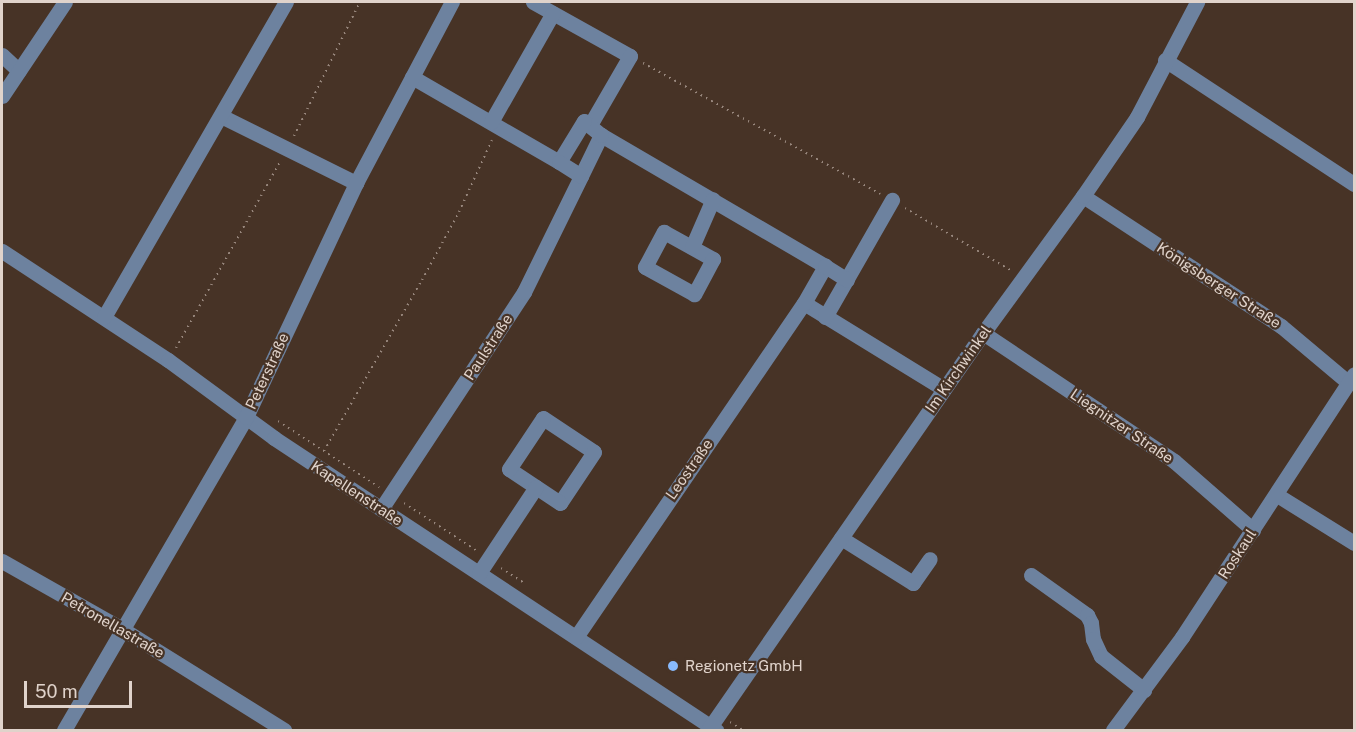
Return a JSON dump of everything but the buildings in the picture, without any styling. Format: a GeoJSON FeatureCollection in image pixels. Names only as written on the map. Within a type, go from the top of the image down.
{"type":"FeatureCollection","features":[{"type":"Feature","properties":{"kind":"street"},"geometry":{"type":"LineString","coordinates":[[2,96],[65,2]]}},
{"type":"Feature","properties":{"kind":"street"},"geometry":{"type":"LineString","coordinates":[[104,317],[286,2]]}},
{"type":"Feature","properties":{"kind":"street","name":"Peterstraße"},"geometry":{"type":"LineString","coordinates":[[64,730],[246,417],[356,183],[452,2]]}},
{"type":"Feature","properties":{"kind":"street"},"geometry":{"type":"LineString","coordinates":[[533,2],[630,56]]}},
{"type":"Feature","properties":{"kind":"street","name":"Im Kirchwinkel"},"geometry":{"type":"LineString","coordinates":[[713,726],[944,389],[1137,117],[1197,2]]}},
{"type":"Feature","properties":{"kind":"street"},"geometry":{"type":"LineString","coordinates":[[495,125],[553,12]]}},
{"type":"Feature","properties":{"kind":"street"},"geometry":{"type":"LineString","coordinates":[[2,55],[19,71]]}},
{"type":"Feature","properties":{"kind":"street","name":"Paulstraße"},"geometry":{"type":"LineString","coordinates":[[381,509],[524,292],[582,176],[595,130],[630,56]]}},
{"type":"Feature","properties":{"kind":"street"},"geometry":{"type":"LineString","coordinates":[[1165,60],[1354,184]]}},
{"type":"Feature","properties":{"kind":"street"},"geometry":{"type":"LineString","coordinates":[[412,77],[582,176]]}},
{"type":"Feature","properties":{"kind":"street"},"geometry":{"type":"LineString","coordinates":[[221,116],[287,151],[356,183]]}},
{"type":"Feature","properties":{"kind":"street","name":"Paulstraße"},"geometry":{"type":"LineString","coordinates":[[559,162],[584,121],[595,130]]}},
{"type":"Feature","properties":{"kind":"street"},"geometry":{"type":"LineString","coordinates":[[595,130],[847,280]]}},
{"type":"Feature","properties":{"kind":"street","name":"Königsberger Straße"},"geometry":{"type":"LineString","coordinates":[[1083,196],[1281,326],[1352,378]]}},
{"type":"Feature","properties":{"kind":"street"},"geometry":{"type":"LineString","coordinates":[[692,247],[713,199]]}},
{"type":"Feature","properties":{"kind":"street"},"geometry":{"type":"LineString","coordinates":[[825,317],[891,200]]}},
{"type":"Feature","properties":{"kind":"street"},"geometry":{"type":"LineString","coordinates":[[664,232],[692,247],[713,259],[694,294],[645,267],[664,232]]}},
{"type":"Feature","properties":{"kind":"street","name":"Kapellenstraße"},"geometry":{"type":"LineString","coordinates":[[2,251],[168,360],[246,417],[381,509],[713,726]]}},
{"type":"Feature","properties":{"kind":"street","name":"Leostraße"},"geometry":{"type":"LineString","coordinates":[[576,637],[804,303],[825,266]]}},
{"type":"Feature","properties":{"kind":"street"},"geometry":{"type":"LineString","coordinates":[[804,303],[944,389]]}},
{"type":"Feature","properties":{"kind":"street","name":"Liegnitzer Straße"},"geometry":{"type":"LineString","coordinates":[[983,333],[1174,461],[1252,530]]}},
{"type":"Feature","properties":{"kind":"street","name":"Roskaul"},"geometry":{"type":"LineString","coordinates":[[1113,730],[1144,690],[1277,495],[1352,378]]}},
{"type":"Feature","properties":{"kind":"street"},"geometry":{"type":"LineString","coordinates":[[543,418],[594,452],[560,503],[536,487],[509,469],[543,418]]}},
{"type":"Feature","properties":{"kind":"street"},"geometry":{"type":"LineString","coordinates":[[479,573],[536,487]]}},
{"type":"Feature","properties":{"kind":"street"},"geometry":{"type":"LineString","coordinates":[[1277,495],[1354,543]]}},
{"type":"Feature","properties":{"kind":"street"},"geometry":{"type":"LineString","coordinates":[[841,538],[914,583],[930,560]]}},
{"type":"Feature","properties":{"kind":"street","name":"Petronellastraße"},"geometry":{"type":"LineString","coordinates":[[2,561],[124,630],[284,730]]}},
{"type":"Feature","properties":{"kind":"street"},"geometry":{"type":"LineString","coordinates":[[1031,574],[1087,615],[1091,623],[1093,639],[1101,656],[1144,690]]}},
{"type":"Feature","properties":{"kind":"path"},"geometry":{"type":"LineString","coordinates":[[168,360],[287,151],[360,2]]}},
{"type":"Feature","properties":{"kind":"path"},"geometry":{"type":"LineString","coordinates":[[630,56],[891,200],[1024,278]]}},
{"type":"Feature","properties":{"kind":"path"},"geometry":{"type":"LineString","coordinates":[[324,451],[459,212],[495,125]]}},
{"type":"Feature","properties":{"kind":"path"},"geometry":{"type":"LineString","coordinates":[[274,418],[527,586]]}},
{"type":"Feature","properties":{"kind":"path"},"geometry":{"type":"LineString","coordinates":[[713,726],[743,730]]}},
{"type":"Feature","properties":{"kind":"place","name":"Regionetz GmbH"},"geometry":{"type":"Point","coordinates":[673,666]}}]}
